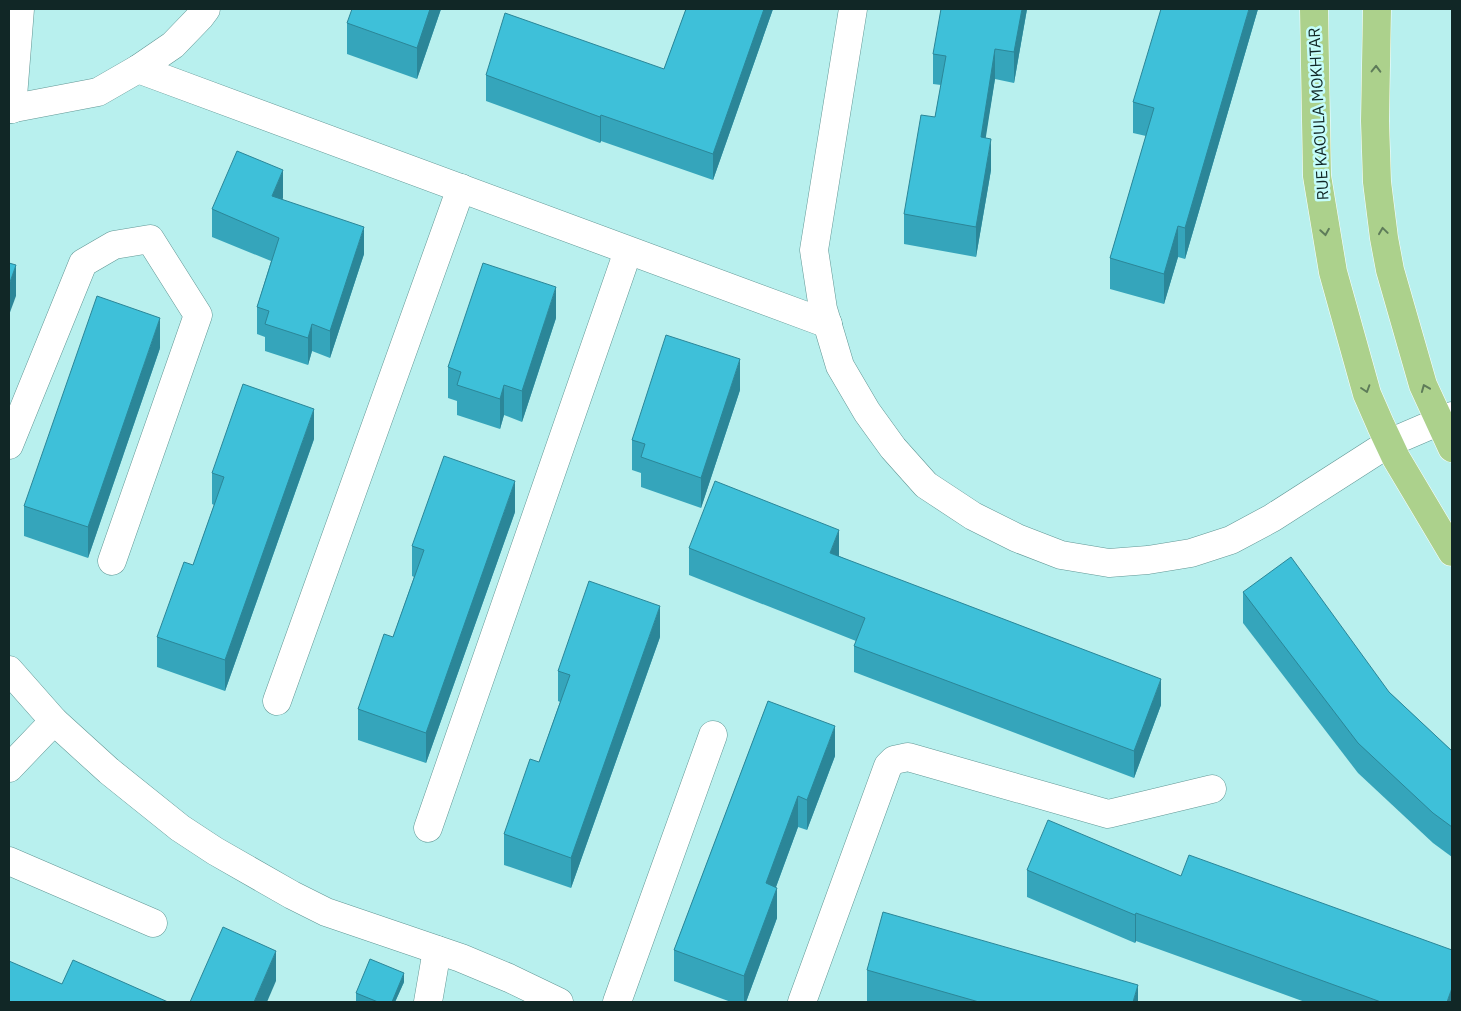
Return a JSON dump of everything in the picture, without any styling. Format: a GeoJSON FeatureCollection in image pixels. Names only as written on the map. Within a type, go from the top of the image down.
{"type":"FeatureCollection","features":[{"type":"Feature","properties":{"kind":"main road","name":"RUE KAOULA MOKHTAR"},"geometry":{"type":"LineString","coordinates":[[1314,9],[1317,176],[1333,272],[1367,394],[1396,458],[1452,552]]}},
{"type":"Feature","properties":{"kind":"main road"},"geometry":{"type":"LineString","coordinates":[[1377,9],[1375,138],[1377,182],[1384,238],[1390,270],[1421,377],[1446,419],[1452,448]]}},
{"type":"Feature","properties":{"kind":"street"},"geometry":{"type":"LineString","coordinates":[[20,9],[10,109],[98,92],[138,69],[173,45],[206,9]]}},
{"type":"Feature","properties":{"kind":"street"},"geometry":{"type":"LineString","coordinates":[[853,9],[814,250],[823,309],[840,366],[867,412],[893,448],[926,485],[973,516],[1017,538],[1061,554],[1109,563],[1138,561],[1191,553],[1231,540],[1272,518],[1389,443],[1446,419]]}},
{"type":"Feature","properties":{"kind":"street"},"geometry":{"type":"LineString","coordinates":[[138,69],[828,324]]}},
{"type":"Feature","properties":{"kind":"street"},"geometry":{"type":"LineString","coordinates":[[277,701],[461,188]]}},
{"type":"Feature","properties":{"kind":"street"},"geometry":{"type":"LineString","coordinates":[[9,445],[83,263],[114,245],[150,239],[198,315],[112,561]]}},
{"type":"Feature","properties":{"kind":"street"},"geometry":{"type":"LineString","coordinates":[[428,828],[628,251]]}},
{"type":"Feature","properties":{"kind":"street"},"geometry":{"type":"LineString","coordinates":[[9,670],[54,721],[109,771],[180,828],[215,851],[326,912],[461,958],[559,1002]]}},
{"type":"Feature","properties":{"kind":"street"},"geometry":{"type":"LineString","coordinates":[[9,768],[54,721]]}},
{"type":"Feature","properties":{"kind":"street"},"geometry":{"type":"LineString","coordinates":[[617,1002],[713,735]]}},
{"type":"Feature","properties":{"kind":"street"},"geometry":{"type":"LineString","coordinates":[[802,1002],[888,766],[894,760],[908,757],[1108,814],[1212,789]]}},
{"type":"Feature","properties":{"kind":"street"},"geometry":{"type":"LineString","coordinates":[[9,861],[153,922]]}},
{"type":"Feature","properties":{"kind":"street"},"geometry":{"type":"LineString","coordinates":[[428,1002],[437,950]]}},
{"type":"Feature","properties":{"kind":"building"},"geometry":{"type":"Polygon","coordinates":[[[352,9],[430,9],[417,48],[347,23],[352,9]]]}},
{"type":"Feature","properties":{"kind":"building"},"geometry":{"type":"Polygon","coordinates":[[[686,9],[764,9],[713,154],[601,115],[600,117],[486,75],[505,13],[664,69],[686,9]]]}},
{"type":"Feature","properties":{"kind":"building"},"geometry":{"type":"Polygon","coordinates":[[[941,9],[1022,9],[1014,52],[995,49],[981,137],[991,139],[976,227],[904,214],[921,115],[935,117],[946,56],[933,54],[941,9]]]}},
{"type":"Feature","properties":{"kind":"building"},"geometry":{"type":"Polygon","coordinates":[[[1161,9],[1249,9],[1185,228],[1178,226],[1164,274],[1110,258],[1154,108],[1133,102],[1161,9]]]}},
{"type":"Feature","properties":{"kind":"building"},"geometry":{"type":"Polygon","coordinates":[[[237,151],[283,170],[272,196],[364,227],[330,331],[312,324],[308,338],[265,324],[269,311],[257,307],[279,238],[212,209],[237,151]]]}},
{"type":"Feature","properties":{"kind":"building"},"geometry":{"type":"Polygon","coordinates":[[[9,263],[16,265],[9,285],[9,263]]]}},
{"type":"Feature","properties":{"kind":"building"},"geometry":{"type":"Polygon","coordinates":[[[483,263],[556,287],[522,391],[504,385],[500,399],[457,385],[461,372],[448,367],[483,263]]]}},
{"type":"Feature","properties":{"kind":"building"},"geometry":{"type":"Polygon","coordinates":[[[97,296],[160,318],[88,527],[24,506],[97,296]]]}},
{"type":"Feature","properties":{"kind":"building"},"geometry":{"type":"Polygon","coordinates":[[[666,335],[740,359],[701,478],[641,457],[645,444],[632,440],[666,335]]]}},
{"type":"Feature","properties":{"kind":"building"},"geometry":{"type":"Polygon","coordinates":[[[243,384],[314,409],[225,660],[157,637],[184,562],[193,565],[224,477],[212,473],[243,384]]]}},
{"type":"Feature","properties":{"kind":"building"},"geometry":{"type":"Polygon","coordinates":[[[444,456],[515,481],[426,733],[358,709],[384,634],[393,637],[424,550],[412,546],[444,456]]]}},
{"type":"Feature","properties":{"kind":"building"},"geometry":{"type":"Polygon","coordinates":[[[715,481],[839,530],[830,553],[1161,679],[1134,751],[854,646],[865,618],[689,548],[715,481]]]}},
{"type":"Feature","properties":{"kind":"building"},"geometry":{"type":"Polygon","coordinates":[[[1291,557],[1389,692],[1452,751],[1452,827],[1433,813],[1358,743],[1243,592],[1291,557]]]}},
{"type":"Feature","properties":{"kind":"building"},"geometry":{"type":"Polygon","coordinates":[[[589,581],[660,606],[571,858],[504,834],[530,759],[539,762],[570,675],[558,671],[589,581]]]}},
{"type":"Feature","properties":{"kind":"building"},"geometry":{"type":"Polygon","coordinates":[[[768,701],[835,726],[807,800],[798,796],[766,883],[777,888],[744,976],[674,950],[768,701]]]}},
{"type":"Feature","properties":{"kind":"building"},"geometry":{"type":"Polygon","coordinates":[[[1048,820],[1181,876],[1189,855],[1452,950],[1452,988],[1447,1002],[1381,1002],[1136,913],[1135,915],[1027,870],[1048,820]]]}},
{"type":"Feature","properties":{"kind":"building"},"geometry":{"type":"Polygon","coordinates":[[[883,912],[1138,985],[1133,1002],[979,1002],[867,970],[883,912]]]}},
{"type":"Feature","properties":{"kind":"building"},"geometry":{"type":"Polygon","coordinates":[[[223,927],[276,951],[254,1002],[190,1002],[223,927]]]}},
{"type":"Feature","properties":{"kind":"building"},"geometry":{"type":"Polygon","coordinates":[[[370,959],[404,973],[392,1002],[378,1002],[356,993],[370,959]]]}},
{"type":"Feature","properties":{"kind":"building"},"geometry":{"type":"Polygon","coordinates":[[[73,960],[168,1002],[9,1002],[9,961],[62,984],[73,960]]]}}]}
